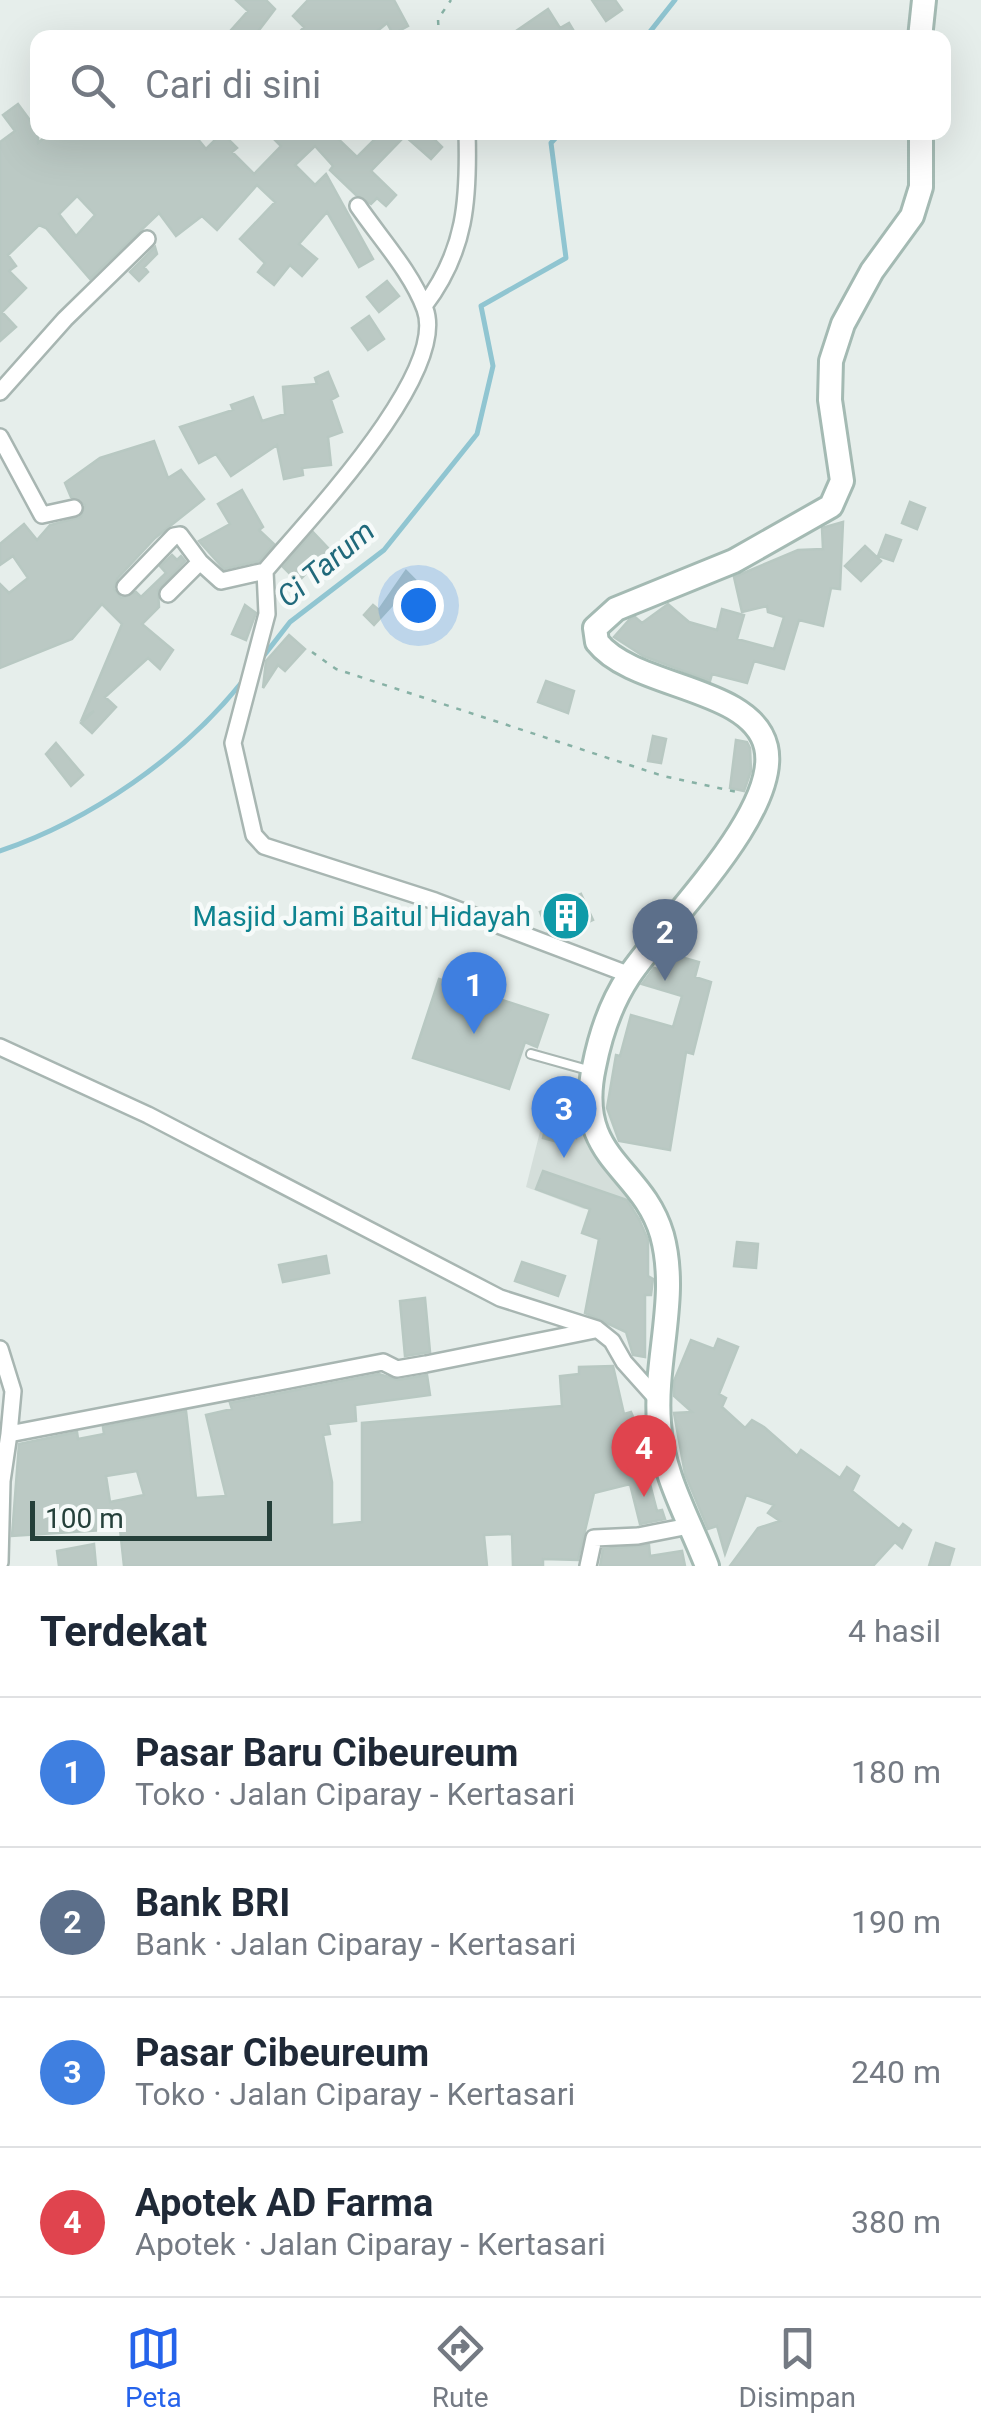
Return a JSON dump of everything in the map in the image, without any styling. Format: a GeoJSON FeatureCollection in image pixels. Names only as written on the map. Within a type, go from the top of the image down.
{"type":"FeatureCollection","features":[{"type":"Feature","properties":{"kind":"main road"},"geometry":{"type":"LineString","coordinates":[[921,30],[924,0]]}},
{"type":"Feature","properties":{"kind":"main road"},"geometry":{"type":"LineString","coordinates":[[708,1566],[689,1526],[661,1445],[658,1400],[669,1298],[667,1257],[655,1215],[599,1144],[592,1126],[593,1071],[611,1010],[630,975],[724,856],[758,798],[768,764],[758,729],[726,706],[622,663],[597,642],[595,628],[616,609],[734,561],[831,506],[842,480],[830,400],[831,361],[844,324],[872,271],[912,216],[921,187],[921,140]]}},
{"type":"Feature","properties":{"kind":"street"},"geometry":{"type":"LineString","coordinates":[[424,306],[451,266],[467,216],[467,140]]}},
{"type":"Feature","properties":{"kind":"street"},"geometry":{"type":"LineString","coordinates":[[125,587],[174,536],[180,535],[200,562],[221,581],[266,571],[389,418],[421,362],[428,323],[424,306],[358,206]]}},
{"type":"Feature","properties":{"kind":"street"},"geometry":{"type":"LineString","coordinates":[[0,392],[65,319],[148,240]]}},
{"type":"Feature","properties":{"kind":"street"},"geometry":{"type":"LineString","coordinates":[[0,438],[42,515],[74,508]]}},
{"type":"Feature","properties":{"kind":"street"},"geometry":{"type":"LineString","coordinates":[[168,594],[200,562]]}},
{"type":"Feature","properties":{"kind":"street"},"geometry":{"type":"LineString","coordinates":[[266,571],[267,614],[233,744],[254,836],[264,846],[436,901],[630,975]]}},
{"type":"Feature","properties":{"kind":"street"},"geometry":{"type":"LineString","coordinates":[[0,1047],[148,1115],[500,1298],[597,1330],[612,1341],[624,1362],[658,1400]]}},
{"type":"Feature","properties":{"kind":"street"},"geometry":{"type":"LineString","coordinates":[[9,1434],[383,1362],[397,1369],[597,1330]]}},
{"type":"Feature","properties":{"kind":"street"},"geometry":{"type":"LineString","coordinates":[[0,1349],[12,1391],[2,1481],[0,1562]]}},
{"type":"Feature","properties":{"kind":"street"},"geometry":{"type":"LineString","coordinates":[[588,1566],[594,1538],[638,1536],[689,1526]]}},
{"type":"Feature","properties":{"kind":"lane"},"geometry":{"type":"LineString","coordinates":[[531,1054],[593,1071]]}},
{"type":"Feature","properties":{"kind":"path"},"geometry":{"type":"LineString","coordinates":[[439,30],[438,19],[450,0]]}},
{"type":"Feature","properties":{"kind":"path"},"geometry":{"type":"LineString","coordinates":[[312,652],[336,669],[663,776],[758,798]]}},
{"type":"Feature","properties":{"kind":"shaded area"},"geometry":{"type":"Polygon","coordinates":[[[545,1112],[582,1121],[590,1149],[639,1209],[584,1209],[526,1187],[545,1112]]]}},
{"type":"Feature","properties":{"kind":"building"},"geometry":{"type":"Polygon","coordinates":[[[236,0],[266,0],[275,9],[259,30],[231,30],[248,11],[236,0]]]}},
{"type":"Feature","properties":{"kind":"building"},"geometry":{"type":"Polygon","coordinates":[[[308,0],[394,0],[408,26],[391,30],[387,23],[379,30],[301,30],[304,27],[293,16],[308,0]]]}},
{"type":"Feature","properties":{"kind":"building"},"geometry":{"type":"Polygon","coordinates":[[[592,0],[615,0],[622,10],[606,21],[592,0]]]}},
{"type":"Feature","properties":{"kind":"building"},"geometry":{"type":"Polygon","coordinates":[[[548,9],[560,28],[569,23],[573,30],[518,30],[548,9]]]}},
{"type":"Feature","properties":{"kind":"building"},"geometry":{"type":"Polygon","coordinates":[[[18,104],[30,120],[30,140],[38,143],[199,140],[206,149],[215,140],[229,140],[237,148],[232,152],[254,174],[281,146],[275,140],[339,140],[357,157],[374,140],[401,140],[371,171],[396,195],[386,206],[377,198],[371,204],[356,195],[330,170],[333,166],[315,146],[295,165],[315,185],[326,174],[373,259],[359,267],[327,212],[299,244],[317,259],[302,276],[290,265],[274,285],[258,272],[265,263],[240,239],[275,202],[257,185],[217,230],[202,216],[176,236],[159,213],[90,279],[46,228],[39,225],[8,255],[16,266],[9,271],[26,288],[2,312],[16,327],[0,341],[0,142],[15,131],[3,115],[18,104]],[[77,196],[59,214],[76,236],[95,215],[77,196]]]}},
{"type":"Feature","properties":{"kind":"building"},"geometry":{"type":"Polygon","coordinates":[[[410,140],[435,140],[442,147],[431,159],[410,140]]]}},
{"type":"Feature","properties":{"kind":"building"},"geometry":{"type":"Polygon","coordinates":[[[155,247],[157,254],[144,267],[148,272],[139,281],[130,272],[155,247]]]}},
{"type":"Feature","properties":{"kind":"building"},"geometry":{"type":"Polygon","coordinates":[[[387,281],[399,296],[379,312],[367,297],[387,281]]]}},
{"type":"Feature","properties":{"kind":"building"},"geometry":{"type":"Polygon","coordinates":[[[369,316],[384,339],[368,350],[352,328],[369,316]]]}},
{"type":"Feature","properties":{"kind":"building"},"geometry":{"type":"Polygon","coordinates":[[[328,372],[338,396],[331,400],[342,432],[328,437],[331,465],[302,468],[303,475],[284,479],[277,445],[231,476],[216,454],[199,463],[180,427],[233,410],[231,405],[253,397],[262,421],[285,414],[283,387],[317,384],[315,378],[328,372]]]}},
{"type":"Feature","properties":{"kind":"building"},"geometry":{"type":"Polygon","coordinates":[[[154,441],[168,478],[181,470],[204,499],[155,538],[117,579],[114,589],[121,598],[136,592],[141,597],[166,573],[160,566],[172,555],[177,560],[181,556],[185,561],[158,590],[159,607],[142,624],[173,650],[160,669],[148,658],[105,697],[116,707],[92,733],[81,723],[94,711],[82,719],[122,624],[102,604],[72,639],[0,668],[0,584],[9,593],[28,578],[13,556],[0,565],[0,544],[24,524],[37,540],[50,525],[81,517],[85,505],[71,497],[65,483],[100,458],[154,441]]]}},
{"type":"Feature","properties":{"kind":"building"},"geometry":{"type":"Polygon","coordinates":[[[242,490],[263,527],[259,530],[274,544],[259,561],[224,569],[199,541],[230,524],[218,504],[242,490]]]}},
{"type":"Feature","properties":{"kind":"building"},"geometry":{"type":"Polygon","coordinates":[[[910,502],[925,508],[917,529],[902,523],[910,502]]]}},
{"type":"Feature","properties":{"kind":"building"},"geometry":{"type":"Polygon","coordinates":[[[843,522],[840,589],[831,588],[823,626],[799,620],[784,669],[754,661],[747,683],[712,674],[710,681],[643,656],[614,637],[629,620],[635,617],[642,623],[668,604],[689,622],[717,630],[722,609],[744,615],[737,639],[774,649],[784,617],[768,612],[767,606],[742,612],[734,577],[798,550],[823,549],[822,528],[843,522]]]}},
{"type":"Feature","properties":{"kind":"building"},"geometry":{"type":"Polygon","coordinates":[[[313,532],[329,549],[298,582],[283,567],[313,532]]]}},
{"type":"Feature","properties":{"kind":"building"},"geometry":{"type":"Polygon","coordinates":[[[886,535],[901,540],[893,561],[878,556],[886,535]]]}},
{"type":"Feature","properties":{"kind":"building"},"geometry":{"type":"Polygon","coordinates":[[[865,546],[881,561],[861,581],[845,566],[865,546]]]}},
{"type":"Feature","properties":{"kind":"building"},"geometry":{"type":"Polygon","coordinates":[[[406,571],[415,580],[374,625],[364,615],[373,605],[379,610],[406,571]]]}},
{"type":"Feature","properties":{"kind":"building"},"geometry":{"type":"Polygon","coordinates":[[[245,605],[256,613],[246,640],[232,634],[245,605]]]}},
{"type":"Feature","properties":{"kind":"building"},"geometry":{"type":"Polygon","coordinates":[[[289,635],[305,649],[285,671],[278,665],[263,688],[266,661],[289,635]]]}},
{"type":"Feature","properties":{"kind":"building"},"geometry":{"type":"Polygon","coordinates":[[[546,681],[574,691],[568,713],[538,702],[546,681]]]}},
{"type":"Feature","properties":{"kind":"building"},"geometry":{"type":"Polygon","coordinates":[[[653,736],[666,739],[661,763],[648,761],[653,736]]]}},
{"type":"Feature","properties":{"kind":"building"},"geometry":{"type":"Polygon","coordinates":[[[736,740],[747,742],[750,748],[751,771],[744,791],[730,788],[736,740]]]}},
{"type":"Feature","properties":{"kind":"building"},"geometry":{"type":"Polygon","coordinates":[[[56,743],[83,775],[71,786],[46,754],[56,743]]]}},
{"type":"Feature","properties":{"kind":"building","name":"Masjid Jami Baitul Hidayah"},"geometry":{"type":"Polygon","coordinates":[[[581,894],[593,920],[558,936],[548,932],[540,912],[581,894]]]}},
{"type":"Feature","properties":{"kind":"building"},"geometry":{"type":"Polygon","coordinates":[[[667,953],[699,962],[695,977],[711,982],[693,1054],[686,1052],[670,1150],[619,1141],[607,1108],[616,1055],[620,1056],[631,1015],[673,1027],[682,996],[642,984],[654,968],[662,970],[667,953]]]}},
{"type":"Feature","properties":{"kind":"building"},"geometry":{"type":"Polygon","coordinates":[[[439,979],[548,1015],[537,1047],[525,1042],[509,1089],[413,1058],[439,979]]]}},
{"type":"Feature","properties":{"kind":"building"},"geometry":{"type":"Polygon","coordinates":[[[548,1116],[578,1124],[576,1138],[560,1134],[558,1142],[543,1138],[548,1116]]]}},
{"type":"Feature","properties":{"kind":"building"},"geometry":{"type":"Polygon","coordinates":[[[543,1171],[627,1200],[639,1219],[648,1240],[648,1276],[653,1279],[651,1295],[645,1295],[645,1357],[633,1355],[626,1332],[585,1313],[599,1239],[582,1233],[590,1209],[536,1189],[543,1171]]]}},
{"type":"Feature","properties":{"kind":"building"},"geometry":{"type":"Polygon","coordinates":[[[737,1242],[758,1244],[756,1268],[734,1266],[737,1242]]]}},
{"type":"Feature","properties":{"kind":"building"},"geometry":{"type":"Polygon","coordinates":[[[326,1256],[329,1273],[283,1282],[279,1265],[326,1256]]]}},
{"type":"Feature","properties":{"kind":"building"},"geometry":{"type":"Polygon","coordinates":[[[522,1262],[565,1276],[558,1296],[515,1281],[522,1262]]]}},
{"type":"Feature","properties":{"kind":"building"},"geometry":{"type":"Polygon","coordinates":[[[425,1298],[430,1352],[405,1356],[400,1301],[425,1298]]]}},
{"type":"Feature","properties":{"kind":"building"},"geometry":{"type":"Polygon","coordinates":[[[718,1339],[738,1347],[719,1394],[726,1398],[722,1407],[745,1428],[752,1420],[797,1456],[801,1450],[840,1478],[847,1467],[859,1476],[852,1491],[899,1529],[903,1524],[911,1530],[902,1548],[895,1542],[873,1566],[730,1566],[758,1528],[780,1521],[768,1513],[774,1505],[746,1495],[725,1554],[717,1526],[708,1529],[685,1474],[674,1413],[692,1412],[674,1396],[674,1381],[691,1340],[714,1349],[718,1339]]]}},
{"type":"Feature","properties":{"kind":"building"},"geometry":{"type":"Polygon","coordinates":[[[613,1366],[624,1414],[631,1412],[641,1436],[657,1511],[662,1510],[665,1519],[640,1524],[630,1484],[594,1493],[578,1560],[543,1559],[543,1565],[513,1566],[512,1534],[484,1535],[487,1566],[124,1566],[120,1529],[12,1536],[19,1444],[77,1432],[78,1439],[104,1434],[103,1427],[186,1411],[196,1498],[226,1496],[206,1415],[232,1409],[230,1403],[379,1374],[398,1380],[427,1375],[430,1395],[355,1405],[356,1421],[328,1424],[330,1434],[323,1435],[332,1482],[332,1525],[362,1522],[362,1423],[562,1406],[560,1376],[579,1374],[579,1367],[613,1366]],[[137,1471],[106,1476],[110,1502],[144,1495],[137,1471]]]}},
{"type":"Feature","properties":{"kind":"building"},"geometry":{"type":"Polygon","coordinates":[[[936,1543],[954,1549],[949,1566],[929,1566],[936,1543]]]}},
{"type":"Feature","properties":{"kind":"building"},"geometry":{"type":"Polygon","coordinates":[[[94,1544],[96,1566],[59,1566],[57,1551],[94,1544]]]}},
{"type":"Feature","properties":{"kind":"building"},"geometry":{"type":"Polygon","coordinates":[[[649,1545],[650,1556],[682,1551],[685,1566],[600,1566],[603,1549],[649,1545]]]}},
{"type":"Feature","properties":{"kind":"waterway","name":"Ci Tarum"},"geometry":{"type":"LineString","coordinates":[[651,30],[675,0]]}},
{"type":"Feature","properties":{"kind":"waterway","name":"Ci Tarum"},"geometry":{"type":"LineString","coordinates":[[262,658],[290,622],[384,550],[477,434],[493,366],[481,306],[566,258],[551,143],[554,140]]}},
{"type":"Feature","properties":{"kind":"waterway","name":"Ci Tarum"},"geometry":{"type":"LineString","coordinates":[[0,851],[68,822],[133,783],[192,736],[242,682]]}},
{"type":"Feature","properties":{"kind":"place","name":"Masjid Jami Baitul Hidayah"},"geometry":{"type":"Point","coordinates":[566,916]}},
{"type":"Feature","properties":{"kind":"place","name":"Bank BRI"},"geometry":{"type":"Point","coordinates":[665,981]}},
{"type":"Feature","properties":{"kind":"place","name":"Pasar Baru Cibeureum"},"geometry":{"type":"Point","coordinates":[474,1034]}},
{"type":"Feature","properties":{"kind":"place","name":"Pasar Cibeureum"},"geometry":{"type":"Point","coordinates":[564,1158]}},
{"type":"Feature","properties":{"kind":"place","name":"Apotek AD Farma"},"geometry":{"type":"Point","coordinates":[644,1497]}}]}
